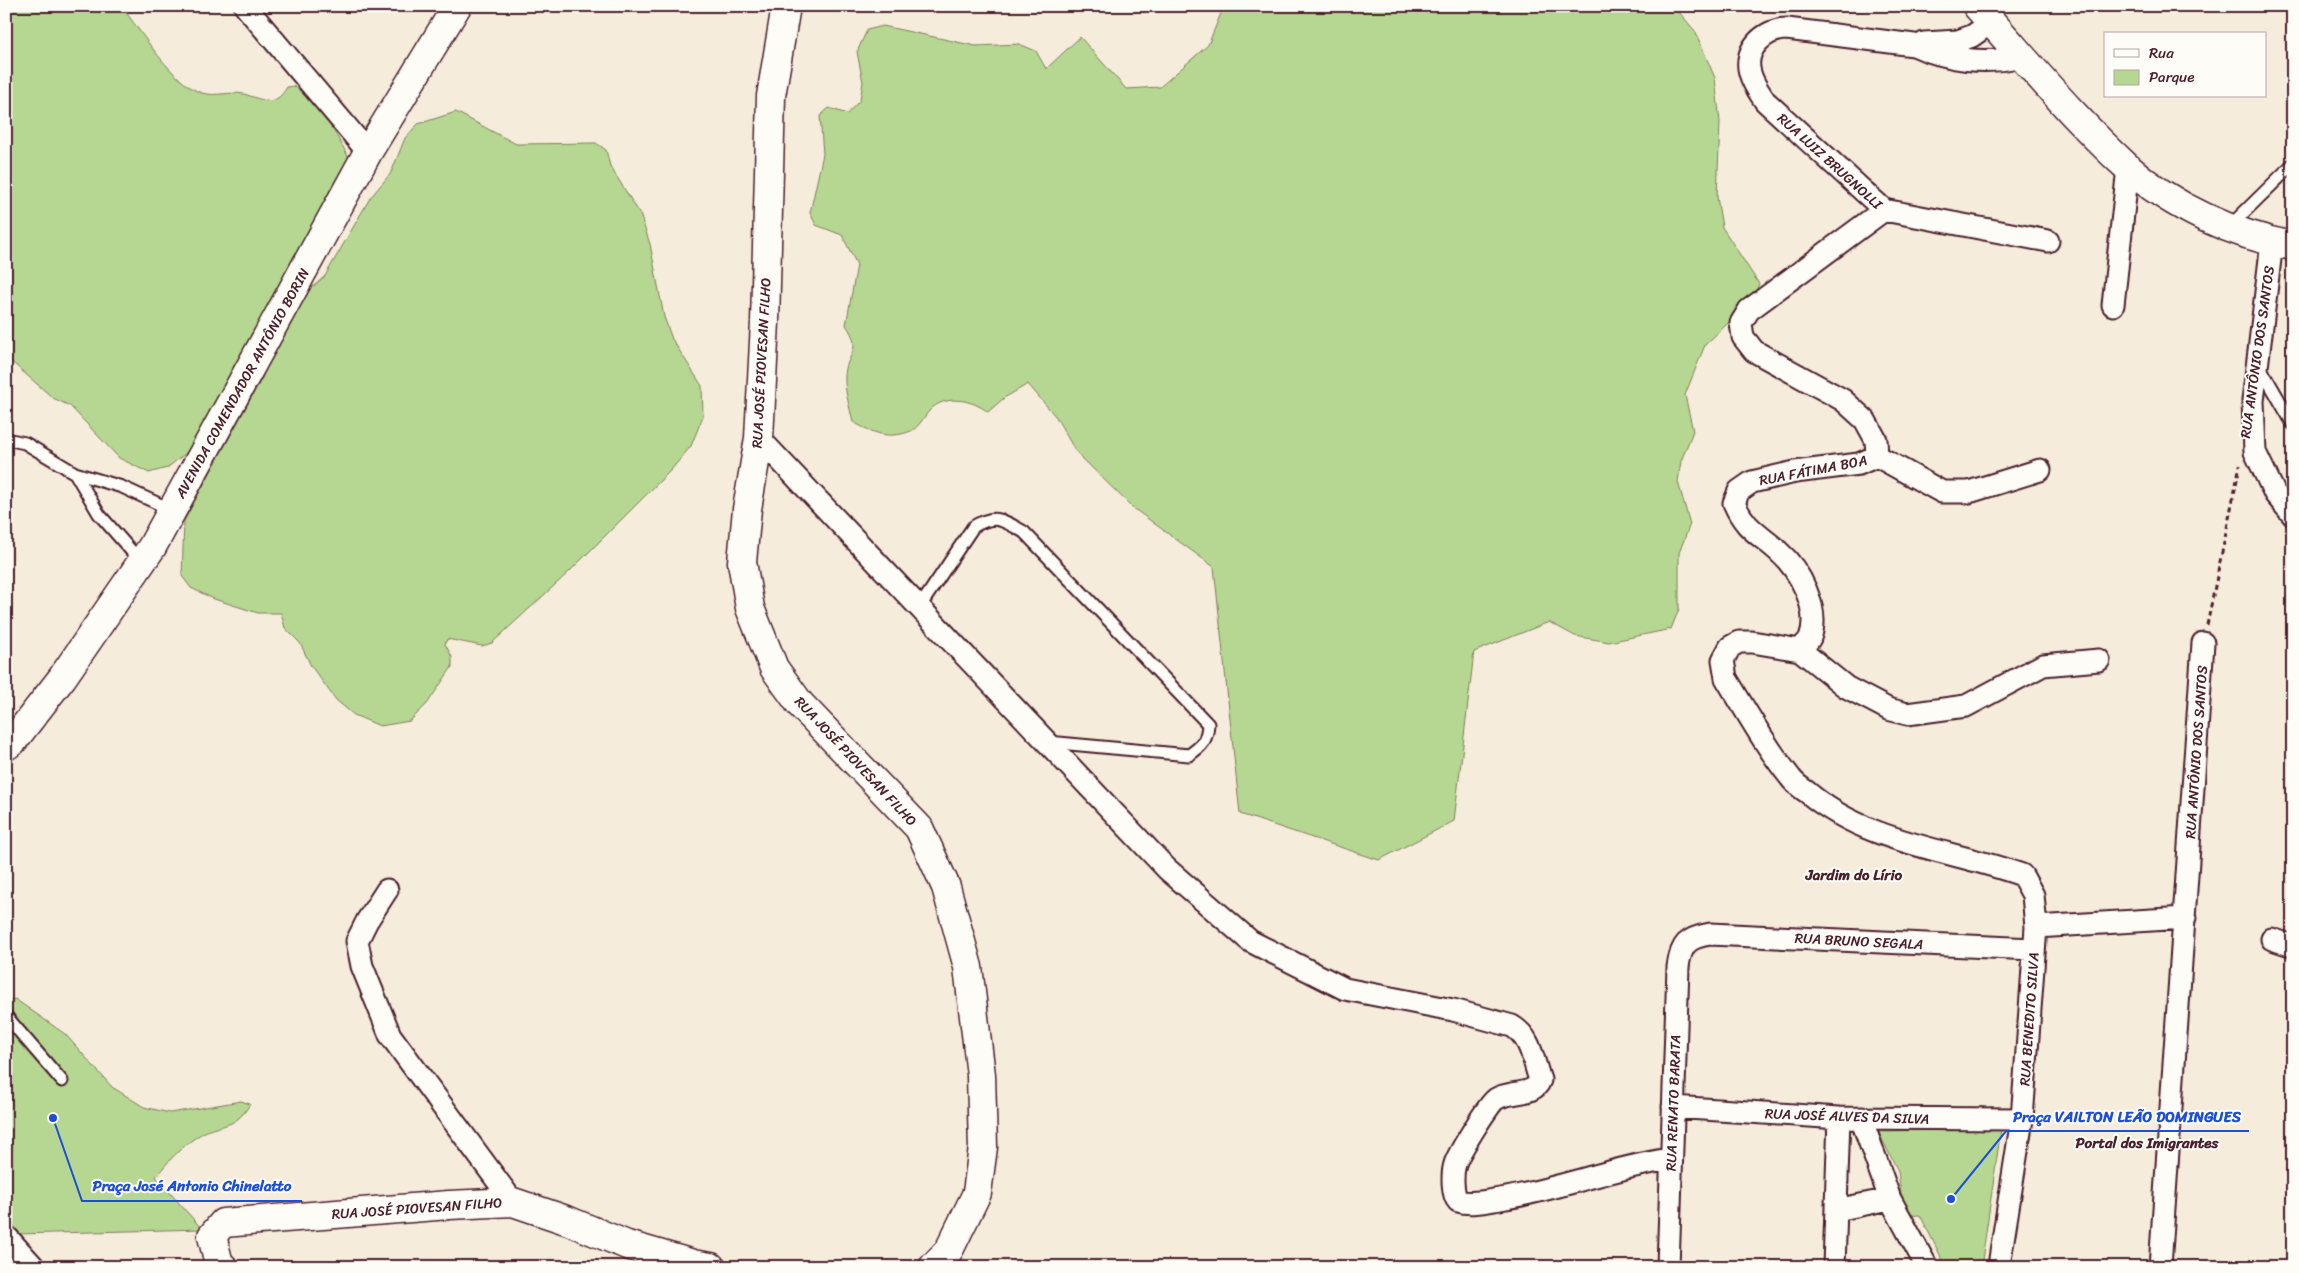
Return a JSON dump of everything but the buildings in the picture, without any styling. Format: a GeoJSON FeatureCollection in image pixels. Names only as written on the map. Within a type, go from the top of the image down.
{"type":"FeatureCollection","features":[{"type":"Feature","properties":{"kind":"street"},"geometry":{"type":"LineString","coordinates":[[244,6],[368,152]]}},
{"type":"Feature","properties":{"kind":"street","name":"AVENIDA COMENDADOR ANTÔNIO BORIN"},"geometry":{"type":"LineString","coordinates":[[6,746],[13,741],[62,678],[141,562],[172,510],[368,152],[457,6]]}},
{"type":"Feature","properties":{"kind":"street","name":"RUA JOSÉ PIOVESAN FILHO"},"geometry":{"type":"LineString","coordinates":[[786,6],[770,96],[765,322],[759,438],[747,509],[742,562],[750,608],[774,668],[800,704],[919,828],[946,887],[968,967],[981,1075],[983,1147],[977,1193],[949,1250],[933,1267]]}},
{"type":"Feature","properties":{"kind":"street"},"geometry":{"type":"LineString","coordinates":[[1914,45],[1929,41],[1958,41],[1972,36],[1984,14],[2071,111],[2128,168],[2194,212],[2229,227],[2282,244]]}},
{"type":"Feature","properties":{"kind":"street","name":"RUA LUIZ BRUGNOLLI"},"geometry":{"type":"LineString","coordinates":[[1877,456],[1876,440],[1865,420],[1843,400],[1754,351],[1743,337],[1741,323],[1749,310],[1884,210],[1765,101],[1754,86],[1749,71],[1750,56],[1756,44],[1770,32],[1777,29],[1914,45]]}},
{"type":"Feature","properties":{"kind":"street"},"geometry":{"type":"LineString","coordinates":[[1914,45],[1930,52],[1984,61],[2001,61],[2021,56]]}},
{"type":"Feature","properties":{"kind":"street"},"geometry":{"type":"LineString","coordinates":[[2113,305],[2128,168]]}},
{"type":"Feature","properties":{"kind":"street"},"geometry":{"type":"LineString","coordinates":[[1884,210],[2048,241]]}},
{"type":"Feature","properties":{"kind":"street","name":"RUA ANTÔNIO DOS SANTOS"},"geometry":{"type":"LineString","coordinates":[[2282,244],[2258,362],[2253,401],[2255,452],[2275,494],[2293,515]]}},
{"type":"Feature","properties":{"kind":"street"},"geometry":{"type":"LineString","coordinates":[[759,438],[1167,869],[1250,941],[1345,990],[1453,1010],[1512,1026],[1520,1031],[1527,1039],[1540,1080],[1539,1084],[1532,1090],[1502,1095],[1494,1100],[1487,1109],[1455,1163],[1455,1196],[1458,1201],[1480,1202],[1536,1193],[1645,1162],[1671,1159]]}},
{"type":"Feature","properties":{"kind":"street","name":"RUA FÁTIMA BOA"},"geometry":{"type":"LineString","coordinates":[[1800,650],[1810,638],[1812,613],[1804,581],[1779,552],[1749,529],[1740,518],[1734,503],[1739,491],[1752,482],[1795,472],[1859,464],[1877,456],[1942,492],[1969,492],[2040,470]]}},
{"type":"Feature","properties":{"kind":"street","name":"RUA BENEDITO SILVA"},"geometry":{"type":"LineString","coordinates":[[1800,650],[1752,642],[1739,642],[1730,647],[1723,660],[1726,678],[1750,718],[1791,778],[1819,803],[1850,821],[1921,848],[1998,866],[2022,875],[2033,895],[2036,927],[2022,1119],[2000,1259]]}},
{"type":"Feature","properties":{"kind":"street","name":"RUA ANTÔNIO DOS SANTOS"},"geometry":{"type":"LineString","coordinates":[[2160,1267],[2203,643]]}},
{"type":"Feature","properties":{"kind":"street"},"geometry":{"type":"LineString","coordinates":[[1800,650],[1846,687],[1888,710],[1906,714],[1966,706],[2043,665],[2098,660]]}},
{"type":"Feature","properties":{"kind":"street"},"geometry":{"type":"LineString","coordinates":[[387,890],[367,921],[357,941],[362,966],[390,1035],[513,1202]]}},
{"type":"Feature","properties":{"kind":"street"},"geometry":{"type":"LineString","coordinates":[[2036,927],[2185,918]]}},
{"type":"Feature","properties":{"kind":"street","name":"RUA BRUNO SEGALA"},"geometry":{"type":"LineString","coordinates":[[1687,942],[1697,936],[1710,934],[2033,949]]}},
{"type":"Feature","properties":{"kind":"street"},"geometry":{"type":"LineString","coordinates":[[2272,939],[2293,946]]}},
{"type":"Feature","properties":{"kind":"street","name":"RUA RENATO BARATA"},"geometry":{"type":"LineString","coordinates":[[1668,1267],[1678,967],[1680,954],[1687,942]]}},
{"type":"Feature","properties":{"kind":"street","name":"RUA JOSÉ ALVES DA SILVA"},"geometry":{"type":"LineString","coordinates":[[1673,1107],[1839,1118],[2022,1119]]}},
{"type":"Feature","properties":{"kind":"street"},"geometry":{"type":"LineString","coordinates":[[1834,1267],[1839,1118]]}},
{"type":"Feature","properties":{"kind":"street"},"geometry":{"type":"LineString","coordinates":[[1861,1118],[1890,1199],[1926,1267]]}},
{"type":"Feature","properties":{"kind":"street"},"geometry":{"type":"LineString","coordinates":[[1836,1210],[1890,1199]]}},
{"type":"Feature","properties":{"kind":"street","name":"RUA JOSÉ PIOVESAN FILHO"},"geometry":{"type":"LineString","coordinates":[[222,1267],[212,1236],[223,1223],[449,1205],[513,1202],[569,1221],[627,1244],[693,1264],[711,1267]]}},
{"type":"Feature","properties":{"kind":"street"},"geometry":{"type":"LineString","coordinates":[[6,1236],[34,1267]]}},
{"type":"Feature","properties":{"kind":"lane"},"geometry":{"type":"LineString","coordinates":[[2229,227],[2293,164]]}},
{"type":"Feature","properties":{"kind":"lane"},"geometry":{"type":"LineString","coordinates":[[2258,362],[2293,424]]}},
{"type":"Feature","properties":{"kind":"lane"},"geometry":{"type":"LineString","coordinates":[[6,439],[33,447],[75,473],[122,487],[172,510]]}},
{"type":"Feature","properties":{"kind":"lane"},"geometry":{"type":"LineString","coordinates":[[75,473],[99,514],[141,562]]}},
{"type":"Feature","properties":{"kind":"lane"},"geometry":{"type":"LineString","coordinates":[[919,608],[973,527],[986,519],[1002,519],[1024,532],[1208,724],[1208,737],[1202,747],[1189,755],[1046,742]]}},
{"type":"Feature","properties":{"kind":"lane"},"geometry":{"type":"LineString","coordinates":[[6,1016],[62,1081]]}},
{"type":"Feature","properties":{"kind":"path"},"geometry":{"type":"LineString","coordinates":[[2203,643],[2241,459]]}},
{"type":"Feature","properties":{"kind":"green space"},"geometry":{"type":"Polygon","coordinates":[[[6,6],[121,6],[158,56],[191,88],[207,94],[239,93],[268,101],[278,98],[287,87],[294,86],[304,95],[327,121],[351,162],[309,286],[314,286],[325,276],[370,198],[391,173],[405,138],[418,124],[456,112],[516,144],[596,143],[606,150],[610,166],[640,214],[650,244],[664,317],[672,339],[702,386],[703,416],[691,446],[671,470],[569,572],[492,643],[482,646],[447,639],[445,644],[452,657],[452,667],[427,704],[410,721],[380,726],[354,715],[336,700],[311,666],[300,643],[285,628],[281,613],[258,613],[214,599],[191,588],[182,576],[184,521],[262,378],[282,331],[256,353],[186,453],[167,468],[149,473],[119,458],[70,406],[53,398],[6,357],[6,6]]]}},
{"type":"Feature","properties":{"kind":"green space"},"geometry":{"type":"Polygon","coordinates":[[[1224,6],[1586,6],[1590,9],[1609,12],[1613,6],[1656,6],[1678,11],[1695,31],[1715,78],[1720,122],[1717,197],[1722,227],[1759,284],[1752,300],[1705,345],[1685,395],[1693,431],[1681,461],[1678,482],[1690,524],[1679,553],[1679,609],[1671,629],[1609,642],[1575,636],[1549,622],[1474,652],[1454,821],[1379,860],[1240,814],[1214,567],[1133,508],[1076,452],[1056,417],[1028,384],[1004,398],[988,412],[966,401],[950,400],[942,402],[929,411],[914,430],[903,434],[881,434],[853,422],[846,393],[845,376],[848,362],[853,352],[854,341],[846,325],[857,265],[842,235],[816,225],[810,213],[823,154],[820,116],[829,108],[847,114],[860,100],[863,82],[857,52],[867,30],[883,26],[976,46],[1019,44],[1036,51],[1046,69],[1080,37],[1126,89],[1160,87],[1208,45],[1224,6]]]}},
{"type":"Feature","properties":{"kind":"green space"},"geometry":{"type":"Polygon","coordinates":[[[15,999],[65,1034],[112,1087],[144,1107],[170,1113],[241,1101],[250,1104],[244,1113],[232,1123],[205,1132],[186,1145],[156,1177],[202,1229],[18,1234],[6,1222],[6,1001],[15,999]]]}},
{"type":"Feature","properties":{"kind":"green space"},"geometry":{"type":"Polygon","coordinates":[[[2001,1129],[1981,1267],[1946,1267],[1920,1215],[1904,1216],[1898,1171],[1878,1131],[2001,1129]]]}},
{"type":"Feature","properties":{"kind":"place","name":"Praça José Antonio Chinelatto"},"geometry":{"type":"Point","coordinates":[53,1118]}},
{"type":"Feature","properties":{"kind":"place","name":"Praça VAILTON LEÃO DOMINGUES"},"geometry":{"type":"Point","coordinates":[1951,1199]}},
{"type":"Feature","properties":{"kind":"district","name":"Jardim do Lírio"},"geometry":{"type":"Point","coordinates":[1854,875]}},
{"type":"Feature","properties":{"kind":"district","name":"Portal dos Imigrantes"},"geometry":{"type":"Point","coordinates":[2147,1143]}}]}
